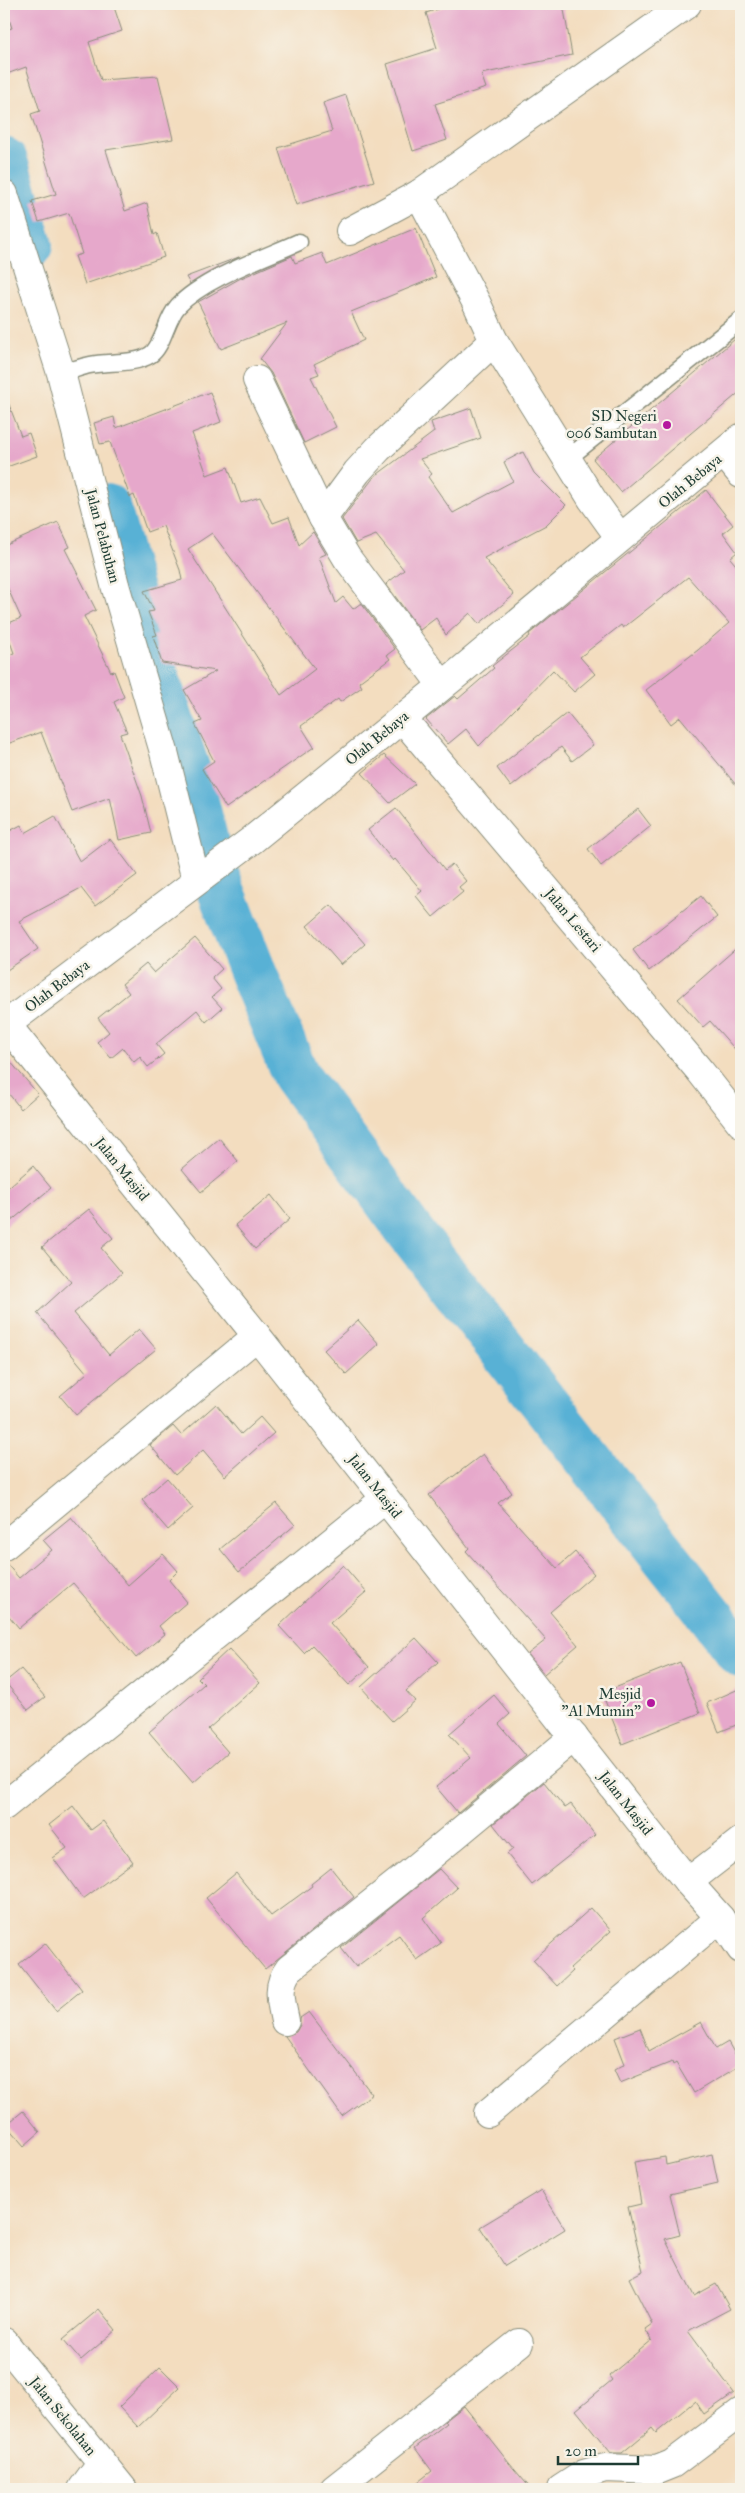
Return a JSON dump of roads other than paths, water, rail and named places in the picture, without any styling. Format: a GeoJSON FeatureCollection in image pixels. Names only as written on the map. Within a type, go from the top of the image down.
{"type":"FeatureCollection","features":[{"type":"Feature","properties":{"kind":"street"},"geometry":{"type":"LineString","coordinates":[[350,230],[419,194],[687,4]]}},
{"type":"Feature","properties":{"kind":"street","name":"Jalan Pelabuhan"},"geometry":{"type":"LineString","coordinates":[[4,194],[64,372],[115,585],[202,876]]}},
{"type":"Feature","properties":{"kind":"street"},"geometry":{"type":"LineString","coordinates":[[419,194],[494,341],[567,460],[620,538]]}},
{"type":"Feature","properties":{"kind":"street"},"geometry":{"type":"LineString","coordinates":[[323,518],[357,472],[378,449],[494,341]]}},
{"type":"Feature","properties":{"kind":"street"},"geometry":{"type":"LineString","coordinates":[[257,380],[323,518],[347,558],[442,686]]}},
{"type":"Feature","properties":{"kind":"street"},"geometry":{"type":"LineString","coordinates":[[733,446],[741,474]]}},
{"type":"Feature","properties":{"kind":"street","name":"Olah Bebaya"},"geometry":{"type":"LineString","coordinates":[[5,1025],[252,840],[733,446]]}},
{"type":"Feature","properties":{"kind":"street","name":"Jalan Lestari"},"geometry":{"type":"LineString","coordinates":[[402,718],[694,1064],[741,1123]]}},
{"type":"Feature","properties":{"kind":"street","name":"Jalan Masjid"},"geometry":{"type":"LineString","coordinates":[[5,1025],[256,1336],[688,1882],[720,1918],[741,1949]]}},
{"type":"Feature","properties":{"kind":"street"},"geometry":{"type":"LineString","coordinates":[[4,1546],[256,1336]]}},
{"type":"Feature","properties":{"kind":"street"},"geometry":{"type":"LineString","coordinates":[[4,1806],[385,1499]]}},
{"type":"Feature","properties":{"kind":"street"},"geometry":{"type":"LineString","coordinates":[[285,2021],[279,1991],[283,1976],[289,1969],[417,1867],[574,1737]]}},
{"type":"Feature","properties":{"kind":"street"},"geometry":{"type":"LineString","coordinates":[[688,1882],[741,1841]]}},
{"type":"Feature","properties":{"kind":"street"},"geometry":{"type":"LineString","coordinates":[[488,2113],[720,1918]]}},
{"type":"Feature","properties":{"kind":"street","name":"Jalan Sekolahan"},"geometry":{"type":"LineString","coordinates":[[4,2342],[122,2489]]}},
{"type":"Feature","properties":{"kind":"street"},"geometry":{"type":"LineString","coordinates":[[334,2489],[518,2343]]}},
{"type":"Feature","properties":{"kind":"street"},"geometry":{"type":"LineString","coordinates":[[562,2489],[584,2474],[605,2468],[657,2470],[672,2464],[741,2412]]}},
{"type":"Feature","properties":{"kind":"street"},"geometry":{"type":"LineString","coordinates":[[82,2489],[101,2463]]}},
{"type":"Feature","properties":{"kind":"lane"},"geometry":{"type":"LineString","coordinates":[[64,372],[90,365],[151,355],[157,348],[169,319],[179,305],[208,284],[299,242]]}},
{"type":"Feature","properties":{"kind":"lane"},"geometry":{"type":"LineString","coordinates":[[567,460],[741,320]]}},
{"type":"Feature","properties":{"kind":"waterway"},"geometry":{"type":"LineString","coordinates":[[4,161],[29,245]]}},
{"type":"Feature","properties":{"kind":"waterway"},"geometry":{"type":"LineString","coordinates":[[107,508],[149,658],[189,777],[209,859],[295,1074],[411,1233],[741,1654]]}},
{"type":"Feature","properties":{"kind":"place","name":"SD Negeri 006 Sambutan"},"geometry":{"type":"Point","coordinates":[667,425]}},
{"type":"Feature","properties":{"kind":"place","name":"Mesjid \"Al Mumin\""},"geometry":{"type":"Point","coordinates":[651,1703]}}]}
